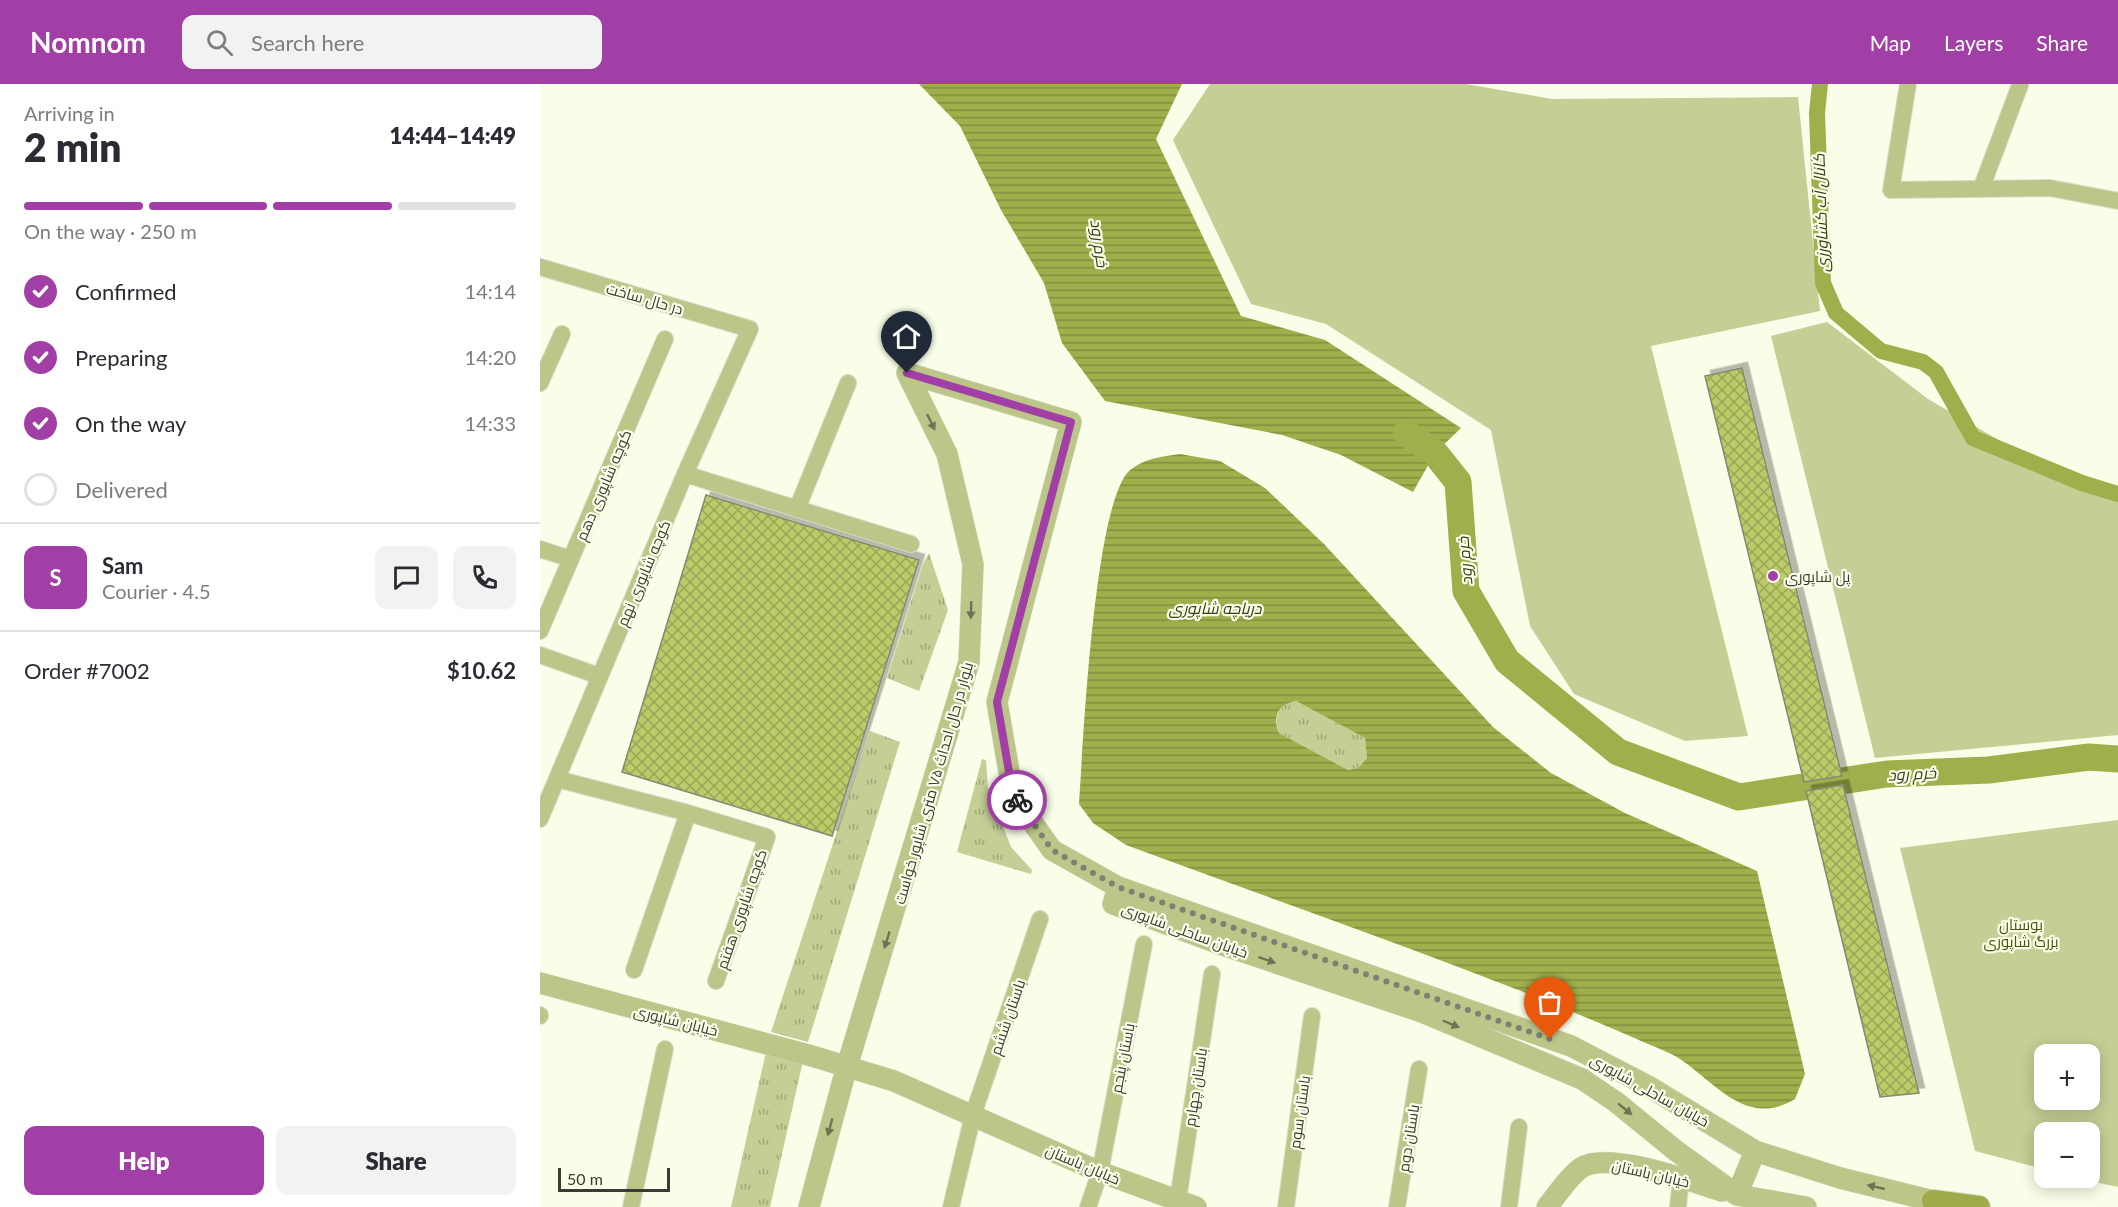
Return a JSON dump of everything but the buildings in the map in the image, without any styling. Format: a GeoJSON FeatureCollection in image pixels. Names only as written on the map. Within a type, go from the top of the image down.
{"type":"FeatureCollection","features":[{"type":"Feature","properties":{"kind":"main road","name":"خیابان ساحلی شاپوری"},"geometry":{"type":"LineString","coordinates":[[1933,1201],[1979,1207]]}},
{"type":"Feature","properties":{"kind":"street"},"geometry":{"type":"LineString","coordinates":[[1908,84],[1892,190],[2050,188],[2118,201]]}},
{"type":"Feature","properties":{"kind":"street"},"geometry":{"type":"LineString","coordinates":[[1981,189],[2020,85]]}},
{"type":"Feature","properties":{"kind":"street","name":"در حال ساخت"},"geometry":{"type":"LineString","coordinates":[[540,267],[750,329]]}},
{"type":"Feature","properties":{"kind":"street","name":"کوچه شاپوری نهم"},"geometry":{"type":"LineString","coordinates":[[540,819],[599,676],[750,329]]}},
{"type":"Feature","properties":{"kind":"street"},"geometry":{"type":"LineString","coordinates":[[540,383],[562,334]]}},
{"type":"Feature","properties":{"kind":"street","name":"کوچه شاپوری دهم"},"geometry":{"type":"LineString","coordinates":[[540,631],[665,339]]}},
{"type":"Feature","properties":{"kind":"street","name":"بلوار در حال احداث ۷۵ متری شاپور خواست"},"geometry":{"type":"LineString","coordinates":[[809,1207],[848,1066],[969,662],[973,564],[947,454],[907,373],[1071,422],[997,702],[1013,795],[1052,850],[1116,896]]}},
{"type":"Feature","properties":{"kind":"street"},"geometry":{"type":"LineString","coordinates":[[797,509],[848,383]]}},
{"type":"Feature","properties":{"kind":"street"},"geometry":{"type":"LineString","coordinates":[[686,474],[911,544]]}},
{"type":"Feature","properties":{"kind":"street"},"geometry":{"type":"LineString","coordinates":[[540,549],[571,559]]}},
{"type":"Feature","properties":{"kind":"street"},"geometry":{"type":"LineString","coordinates":[[540,655],[599,676]]}},
{"type":"Feature","properties":{"kind":"street"},"geometry":{"type":"LineString","coordinates":[[556,779],[688,813],[634,970]]}},
{"type":"Feature","properties":{"kind":"street","name":"کوچه شاپوری هفتم"},"geometry":{"type":"LineString","coordinates":[[688,813],[766,837],[716,981]]}},
{"type":"Feature","properties":{"kind":"street","name":"خیابان ساحلی شاپوری"},"geometry":{"type":"LineString","coordinates":[[1116,896],[1425,1004],[1571,1046],[1648,1086],[1755,1151],[1839,1178],[1933,1201]]}},
{"type":"Feature","properties":{"kind":"street","name":"باستان ششم"},"geometry":{"type":"LineString","coordinates":[[951,1207],[973,1115],[1040,920]]}},
{"type":"Feature","properties":{"kind":"street","name":"باستان پنجم"},"geometry":{"type":"LineString","coordinates":[[1088,1207],[1100,1173],[1144,944]]}},
{"type":"Feature","properties":{"kind":"street","name":"باستان چهارم"},"geometry":{"type":"LineString","coordinates":[[1187,1204],[1212,974]]}},
{"type":"Feature","properties":{"kind":"street","name":"خیابان شاپوری"},"geometry":{"type":"LineString","coordinates":[[540,983],[848,1066]]}},
{"type":"Feature","properties":{"kind":"street","name":"خیابان ساحلی شاپوری"},"geometry":{"type":"LineString","coordinates":[[1425,1004],[1582,1079],[1616,1102],[1675,1150],[1737,1195],[1799,1206]]}},
{"type":"Feature","properties":{"kind":"street","name":"باستان سوم"},"geometry":{"type":"LineString","coordinates":[[1286,1207],[1312,1016]]}},
{"type":"Feature","properties":{"kind":"street"},"geometry":{"type":"LineString","coordinates":[[631,1207],[665,1049]]}},
{"type":"Feature","properties":{"kind":"street","name":"خیابان باستان"},"geometry":{"type":"LineString","coordinates":[[848,1066],[894,1081],[1100,1173],[1187,1204]]}},
{"type":"Feature","properties":{"kind":"street","name":"باستان دوم"},"geometry":{"type":"LineString","coordinates":[[1397,1207],[1419,1069]]}},
{"type":"Feature","properties":{"kind":"street"},"geometry":{"type":"LineString","coordinates":[[1509,1207],[1519,1127]]}},
{"type":"Feature","properties":{"kind":"street"},"geometry":{"type":"LineString","coordinates":[[1737,1195],[1755,1151]]}},
{"type":"Feature","properties":{"kind":"street","name":"خیابان باستان"},"geometry":{"type":"LineString","coordinates":[[1555,1202],[1581,1167],[1601,1162],[1681,1179],[1737,1195]]}},
{"type":"Feature","properties":{"kind":"street"},"geometry":{"type":"LineString","coordinates":[[1678,1207],[1681,1179]]}},
{"type":"Feature","properties":{"kind":"green space"},"geometry":{"type":"Polygon","coordinates":[[[1210,84],[1466,84],[1552,99],[1798,97],[1820,311],[1651,346],[1748,736],[1685,741],[1574,694],[1530,626],[1491,430],[1326,324],[1251,304],[1173,140],[1210,84]]]}},
{"type":"Feature","properties":{"kind":"green space"},"geometry":{"type":"Polygon","coordinates":[[[1827,322],[1928,399],[2088,492],[2118,500],[2118,735],[1875,758],[1771,336],[1827,322]]]}},
{"type":"Feature","properties":{"kind":"green space"},"geometry":{"type":"Polygon","coordinates":[[[929,553],[948,610],[919,691],[887,678],[923,564],[929,553]]]}},
{"type":"Feature","properties":{"kind":"green space"},"geometry":{"type":"Polygon","coordinates":[[[1296,701],[1365,738],[1367,758],[1358,768],[1348,770],[1279,733],[1278,712],[1285,705],[1296,701]]]}},
{"type":"Feature","properties":{"kind":"green space"},"geometry":{"type":"Polygon","coordinates":[[[870,731],[900,742],[808,1042],[771,1032],[870,731]]]}},
{"type":"Feature","properties":{"kind":"green space"},"geometry":{"type":"Polygon","coordinates":[[[982,759],[986,760],[988,787],[1011,847],[1032,870],[1031,874],[957,852],[982,759]]]}},
{"type":"Feature","properties":{"kind":"green space","name":"بوستان بزرگ شاپوری"},"geometry":{"type":"Polygon","coordinates":[[[2118,820],[2118,1187],[2100,1183],[2100,1122],[2034,1122],[2034,1166],[1975,1151],[1900,848],[2118,820]]]}},
{"type":"Feature","properties":{"kind":"green space"},"geometry":{"type":"Polygon","coordinates":[[[766,1052],[803,1061],[770,1207],[731,1207],[766,1052]]]}},
{"type":"Feature","properties":{"kind":"water"},"geometry":{"type":"Polygon","coordinates":[[[919,84],[1182,84],[1156,139],[1241,316],[1325,340],[1461,428],[1435,453],[1413,492],[1341,455],[1282,435],[1105,401],[1062,343],[1044,283],[1001,210],[960,126],[919,84]]]}},
{"type":"Feature","properties":{"kind":"water","name":"دریاچه شاپوری"},"geometry":{"type":"Polygon","coordinates":[[[1180,454],[1220,461],[1265,488],[1324,544],[1493,727],[1551,773],[1625,813],[1757,871],[1805,1074],[1795,1099],[1777,1107],[1761,1108],[1746,1105],[1718,1089],[1677,1057],[1663,1050],[1454,965],[1126,845],[1093,823],[1079,804],[1092,628],[1107,529],[1117,493],[1129,471],[1159,457],[1180,454]],[[1296,701],[1285,705],[1278,712],[1276,721],[1279,733],[1348,770],[1358,768],[1367,758],[1365,738],[1296,701]]]}},
{"type":"Feature","properties":{"kind":"waterway","name":"کانال آب کشاورزی"},"geometry":{"type":"LineString","coordinates":[[1820,84],[1817,113],[1823,283],[1836,313],[1881,351],[1923,362],[1936,372],[1973,438],[2082,483],[2118,494]]}},
{"type":"Feature","properties":{"kind":"waterway","name":"خرم رود"},"geometry":{"type":"LineString","coordinates":[[1406,433],[1435,453],[1458,482],[1466,591],[1507,661],[1618,752],[1739,797],[1887,774],[1989,770],[2089,757],[2118,759]]}},
{"type":"Feature","properties":{"kind":"way so far"},"geometry":{"type":"LineString","coordinates":[[1017,800],[1052,850],[1118,887],[1550,1039]]}},
{"type":"Feature","properties":{"kind":"place","name":"پل شاپوری"},"geometry":{"type":"Point","coordinates":[1773,576]}},
{"type":"Feature","properties":{"kind":"route"},"geometry":{"type":"LineString","coordinates":[[907,373],[1071,422],[997,702],[1013,795],[1017,800]]}}]}
